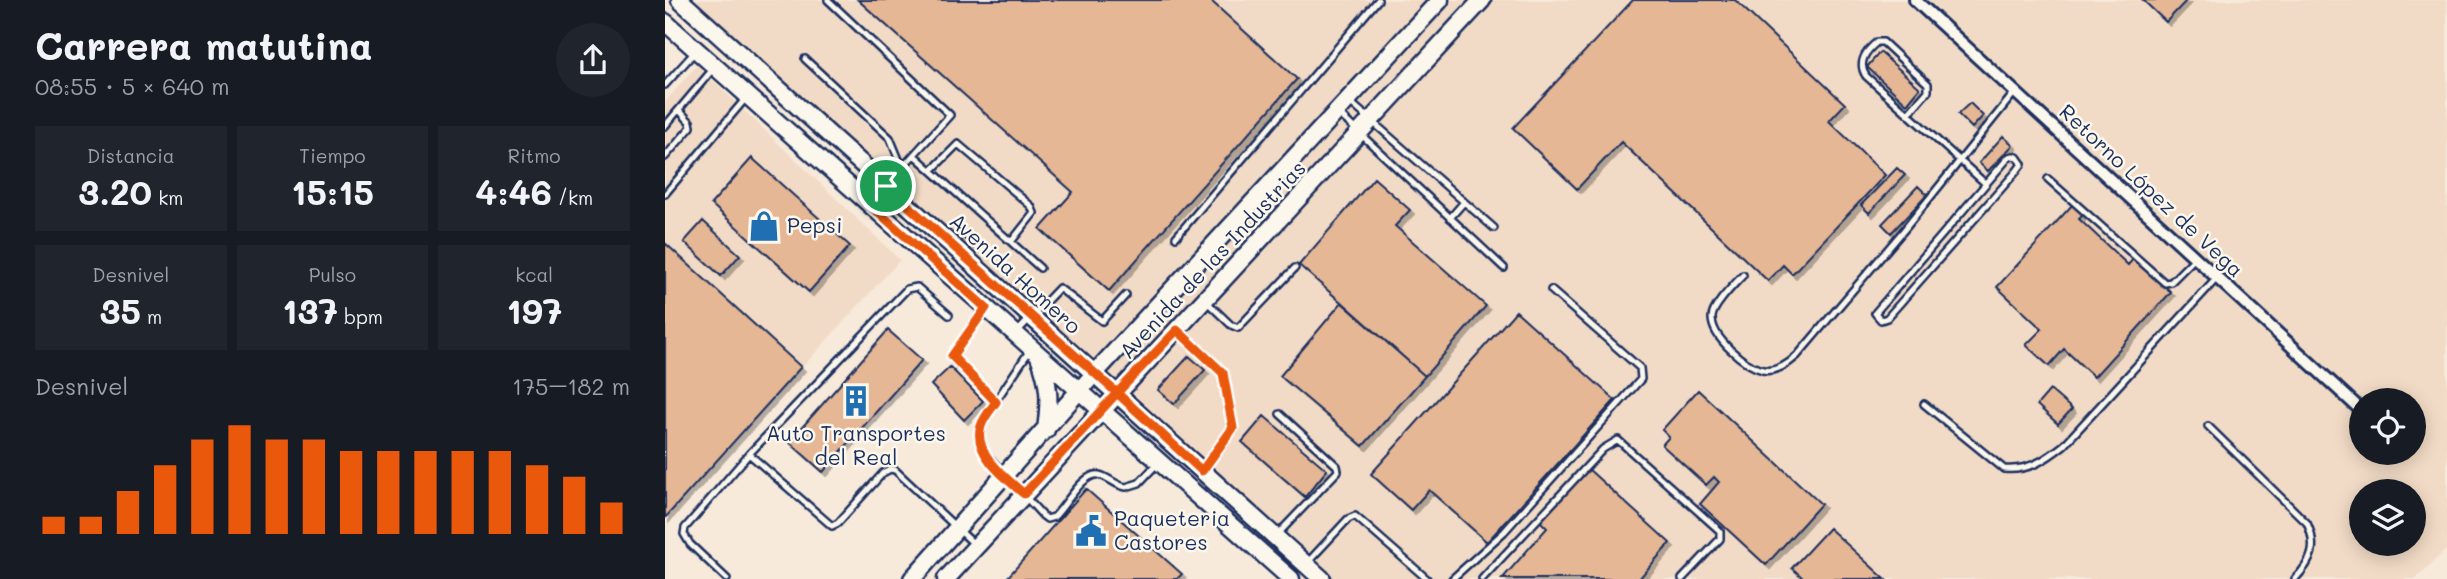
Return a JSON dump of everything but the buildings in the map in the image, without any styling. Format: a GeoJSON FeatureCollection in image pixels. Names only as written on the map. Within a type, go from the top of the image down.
{"type":"FeatureCollection","features":[{"type":"Feature","properties":{"kind":"main road","name":"Avenida Homero"},"geometry":{"type":"LineString","coordinates":[[680,0],[1322,579]]}},
{"type":"Feature","properties":{"kind":"main road","name":"Avenida de las Industrias"},"geometry":{"type":"LineString","coordinates":[[912,579],[1094,374],[1440,0]]}},
{"type":"Feature","properties":{"kind":"main road","name":"Avenida de las Industrias"},"geometry":{"type":"LineString","coordinates":[[946,579],[1482,0]]}},
{"type":"Feature","properties":{"kind":"main road","name":"Avenida Homero"},"geometry":{"type":"LineString","coordinates":[[665,22],[1160,461],[1281,576]]}},
{"type":"Feature","properties":{"kind":"main road"},"geometry":{"type":"LineString","coordinates":[[1035,351],[1046,374],[1050,398],[1046,430]]}},
{"type":"Feature","properties":{"kind":"street","name":"Retorno López de Vega"},"geometry":{"type":"LineString","coordinates":[[1915,0],[2349,399]]}},
{"type":"Feature","properties":{"kind":"lane"},"geometry":{"type":"LineString","coordinates":[[828,0],[949,112],[950,117],[869,204]]}},
{"type":"Feature","properties":{"kind":"lane"},"geometry":{"type":"LineString","coordinates":[[1176,237],[1378,0]]}},
{"type":"Feature","properties":{"kind":"lane"},"geometry":{"type":"LineString","coordinates":[[1908,114],[1928,91],[1928,85],[1883,43],[1877,42],[1864,57],[1864,73],[1959,162],[1986,184]]}},
{"type":"Feature","properties":{"kind":"lane"},"geometry":{"type":"LineString","coordinates":[[666,84],[696,50]]}},
{"type":"Feature","properties":{"kind":"lane"},"geometry":{"type":"LineString","coordinates":[[805,59],[890,138],[902,167]]}},
{"type":"Feature","properties":{"kind":"lane"},"geometry":{"type":"LineString","coordinates":[[665,126],[715,66]]}},
{"type":"Feature","properties":{"kind":"lane"},"geometry":{"type":"LineString","coordinates":[[1744,275],[1715,308],[1712,319],[1716,331],[1728,348],[1742,360],[1763,370],[1784,366],[1797,356],[2015,92]]}},
{"type":"Feature","properties":{"kind":"lane"},"geometry":{"type":"LineString","coordinates":[[665,194],[748,96]]}},
{"type":"Feature","properties":{"kind":"lane"},"geometry":{"type":"LineString","coordinates":[[1342,106],[1365,127],[1388,159],[1504,268]]}},
{"type":"Feature","properties":{"kind":"lane"},"geometry":{"type":"LineString","coordinates":[[1342,106],[1365,127],[1400,147],[1494,228]]}},
{"type":"Feature","properties":{"kind":"lane"},"geometry":{"type":"LineString","coordinates":[[665,157],[691,127],[680,110]]}},
{"type":"Feature","properties":{"kind":"lane"},"geometry":{"type":"LineString","coordinates":[[932,170],[958,144],[1031,206],[1034,214],[1011,242]]}},
{"type":"Feature","properties":{"kind":"lane"},"geometry":{"type":"LineString","coordinates":[[1388,159],[1400,147]]}},
{"type":"Feature","properties":{"kind":"lane"},"geometry":{"type":"LineString","coordinates":[[914,155],[1040,268]]}},
{"type":"Feature","properties":{"kind":"lane"},"geometry":{"type":"LineString","coordinates":[[2013,156],[2022,164],[1887,318],[1877,318],[1875,313],[1986,184],[2009,157],[2013,156]]}},
{"type":"Feature","properties":{"kind":"lane"},"geometry":{"type":"LineString","coordinates":[[2048,180],[2165,283],[2171,282],[2195,258]]}},
{"type":"Feature","properties":{"kind":"lane"},"geometry":{"type":"LineString","coordinates":[[1450,218],[1464,202]]}},
{"type":"Feature","properties":{"kind":"lane"},"geometry":{"type":"LineString","coordinates":[[1204,300],[1231,325],[1238,328],[1295,268]]}},
{"type":"Feature","properties":{"kind":"lane"},"geometry":{"type":"LineString","coordinates":[[1924,404],[2004,469],[2031,467],[2064,445],[2217,278]]}},
{"type":"Feature","properties":{"kind":"lane"},"geometry":{"type":"LineString","coordinates":[[727,579],[690,544],[684,534],[685,527],[749,454],[907,289],[917,287],[949,315]]}},
{"type":"Feature","properties":{"kind":"lane"},"geometry":{"type":"LineString","coordinates":[[1015,334],[1059,288],[1102,321],[1126,295]]}},
{"type":"Feature","properties":{"kind":"lane"},"geometry":{"type":"LineString","coordinates":[[1452,579],[1504,532],[1641,379],[1640,368],[1551,290]]}},
{"type":"Feature","properties":{"kind":"lane"},"geometry":{"type":"LineString","coordinates":[[986,308],[952,356],[996,402]]}},
{"type":"Feature","properties":{"kind":"lane"},"geometry":{"type":"LineString","coordinates":[[1177,330],[1223,373],[1233,422],[1231,433],[1202,471]]}},
{"type":"Feature","properties":{"kind":"lane"},"geometry":{"type":"LineString","coordinates":[[1035,351],[983,420],[979,435],[984,452],[1044,516],[1051,519],[1057,515],[1082,482],[1092,476],[1099,475],[1126,487],[1139,483],[1160,461]]}},
{"type":"Feature","properties":{"kind":"lane"},"geometry":{"type":"LineString","coordinates":[[1275,537],[1338,471],[1337,466],[1280,414]]}},
{"type":"Feature","properties":{"kind":"lane"},"geometry":{"type":"LineString","coordinates":[[2208,426],[2307,523],[2313,536],[2312,551],[2308,566],[2295,579]]}},
{"type":"Feature","properties":{"kind":"lane"},"geometry":{"type":"LineString","coordinates":[[1482,579],[1602,449],[1618,440],[1720,531],[1720,539],[1682,579]]}},
{"type":"Feature","properties":{"kind":"lane"},"geometry":{"type":"LineString","coordinates":[[749,454],[829,525],[834,526],[883,473],[890,469],[895,470],[976,546]]}},
{"type":"Feature","properties":{"kind":"lane"},"geometry":{"type":"LineString","coordinates":[[1306,564],[1347,519],[1355,516],[1427,579]]}},
{"type":"Feature","properties":{"kind":"shaded area"},"geometry":{"type":"Polygon","coordinates":[[[683,0],[2447,0],[2447,549],[2415,579],[1330,579],[683,0]]]}},
{"type":"Feature","properties":{"kind":"shaded area","name":"Pepsi"},"geometry":{"type":"Polygon","coordinates":[[[697,65],[900,260],[665,518],[665,102],[697,65]]]}},
{"type":"Feature","properties":{"kind":"place","name":"Pepsi"},"geometry":{"type":"Point","coordinates":[764,226]}},
{"type":"Feature","properties":{"kind":"place","name":"Auto Transportes del Real"},"geometry":{"type":"Point","coordinates":[856,401]}},
{"type":"Feature","properties":{"kind":"place","name":"Paqueteria Castores"},"geometry":{"type":"Point","coordinates":[1091,531]}},
{"type":"Feature","properties":{"kind":"route"},"geometry":{"type":"LineString","coordinates":[[886,186],[869,204],[986,308],[952,356],[996,402],[983,420],[979,435],[984,452],[1004,476],[1024,494],[1117,393],[1202,471],[1233,428],[1225,376],[1214,362],[1177,330],[1117,393],[886,186]]}}]}
